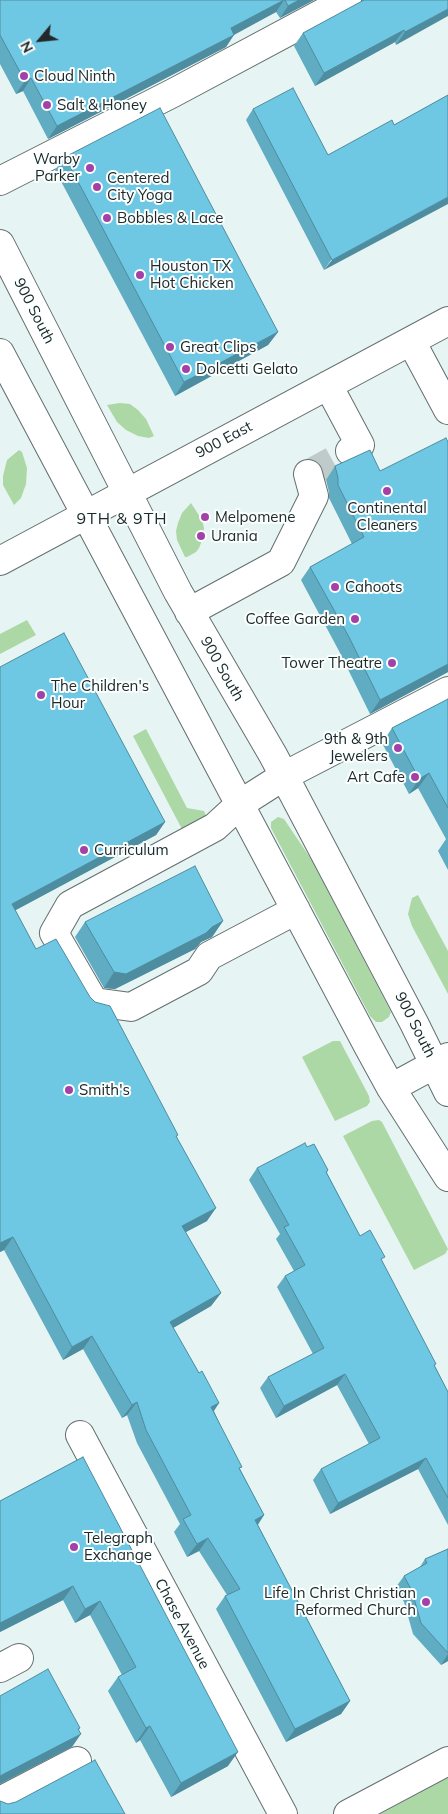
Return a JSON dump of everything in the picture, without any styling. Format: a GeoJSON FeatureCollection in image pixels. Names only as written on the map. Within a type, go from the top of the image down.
{"type":"FeatureCollection","features":[{"type":"Feature","properties":{"kind":"street"},"geometry":{"type":"LineString","coordinates":[[0,180],[173,93],[347,0]]}},
{"type":"Feature","properties":{"kind":"street","name":"900 South"},"geometry":{"type":"LineString","coordinates":[[0,244],[189,612],[284,776],[441,1061],[448,1092]]}},
{"type":"Feature","properties":{"kind":"street","name":"900 East"},"geometry":{"type":"LineString","coordinates":[[0,561],[448,321]]}},
{"type":"Feature","properties":{"kind":"street"},"geometry":{"type":"LineString","coordinates":[[411,340],[448,410]]}},
{"type":"Feature","properties":{"kind":"street"},"geometry":{"type":"LineString","coordinates":[[0,354],[391,1088],[448,1177]]}},
{"type":"Feature","properties":{"kind":"street"},"geometry":{"type":"LineString","coordinates":[[328,385],[360,445],[350,451]]}},
{"type":"Feature","properties":{"kind":"street"},"geometry":{"type":"LineString","coordinates":[[189,612],[281,562],[314,496],[308,474]]}},
{"type":"Feature","properties":{"kind":"street"},"geometry":{"type":"LineString","coordinates":[[296,910],[208,956],[199,971],[131,1007],[94,1002],[54,933],[70,906],[215,827],[240,804],[284,776],[448,691]]}},
{"type":"Feature","properties":{"kind":"street"},"geometry":{"type":"LineString","coordinates":[[391,1088],[441,1061]]}},
{"type":"Feature","properties":{"kind":"street","name":"Chase Avenue"},"geometry":{"type":"LineString","coordinates":[[80,1435],[283,1814]]}},
{"type":"Feature","properties":{"kind":"street"},"geometry":{"type":"LineString","coordinates":[[0,1801],[76,1761]]}},
{"type":"Feature","properties":{"kind":"street"},"geometry":{"type":"LineString","coordinates":[[348,1814],[448,1761]]}},
{"type":"Feature","properties":{"kind":"green space"},"geometry":{"type":"Polygon","coordinates":[[[130,404],[138,410],[146,419],[154,436],[149,438],[138,436],[126,430],[117,422],[107,405],[130,404]]]}},
{"type":"Feature","properties":{"kind":"green space"},"geometry":{"type":"Polygon","coordinates":[[[19,450],[22,452],[27,468],[26,484],[21,498],[14,505],[3,485],[3,476],[7,460],[19,450]]]}},
{"type":"Feature","properties":{"kind":"green space"},"geometry":{"type":"Polygon","coordinates":[[[191,503],[202,520],[204,528],[203,538],[196,552],[185,557],[177,540],[176,531],[182,513],[191,503]]]}},
{"type":"Feature","properties":{"kind":"green space"},"geometry":{"type":"Polygon","coordinates":[[[27,620],[36,635],[0,654],[0,634],[27,620]]]}},
{"type":"Feature","properties":{"kind":"green space"},"geometry":{"type":"Polygon","coordinates":[[[146,729],[187,808],[204,811],[207,818],[183,831],[133,736],[146,729]]]}},
{"type":"Feature","properties":{"kind":"green space"},"geometry":{"type":"Polygon","coordinates":[[[278,817],[284,819],[311,859],[391,1012],[389,1017],[382,1022],[376,1022],[370,1016],[271,828],[271,822],[278,817]]]}},
{"type":"Feature","properties":{"kind":"green space"},"geometry":{"type":"Polygon","coordinates":[[[418,895],[448,951],[448,994],[412,926],[408,914],[412,898],[418,895]]]}},
{"type":"Feature","properties":{"kind":"green space"},"geometry":{"type":"Polygon","coordinates":[[[333,1041],[340,1041],[369,1096],[370,1102],[367,1106],[335,1121],[302,1057],[333,1041]]]}},
{"type":"Feature","properties":{"kind":"green space"},"geometry":{"type":"Polygon","coordinates":[[[379,1120],[382,1122],[448,1249],[445,1254],[414,1270],[343,1136],[372,1121],[379,1120]]]}},
{"type":"Feature","properties":{"kind":"green space"},"geometry":{"type":"Polygon","coordinates":[[[448,1778],[448,1814],[380,1814],[448,1778]]]}},
{"type":"Feature","properties":{"kind":"building"},"geometry":{"type":"Polygon","coordinates":[[[0,0],[284,0],[231,28],[234,35],[57,126],[31,78],[25,81],[0,35],[0,0]]]}},
{"type":"Feature","properties":{"kind":"building"},"geometry":{"type":"Polygon","coordinates":[[[285,0],[299,0],[288,6],[285,0]]]}},
{"type":"Feature","properties":{"kind":"building"},"geometry":{"type":"Polygon","coordinates":[[[364,0],[448,0],[448,9],[405,32],[404,30],[324,73],[303,33],[364,0]]]}},
{"type":"Feature","properties":{"kind":"building"},"geometry":{"type":"Polygon","coordinates":[[[293,88],[328,155],[392,120],[394,125],[448,95],[448,197],[332,260],[253,109],[293,88]]]}},
{"type":"Feature","properties":{"kind":"building"},"geometry":{"type":"Polygon","coordinates":[[[160,108],[278,332],[184,382],[65,157],[160,108]]]}},
{"type":"Feature","properties":{"kind":"building"},"geometry":{"type":"Polygon","coordinates":[[[446,438],[448,442],[448,664],[380,700],[349,637],[310,567],[364,537],[338,485],[335,466],[370,450],[380,471],[446,438]]]}},
{"type":"Feature","properties":{"kind":"building"},"geometry":{"type":"Polygon","coordinates":[[[64,633],[165,822],[12,904],[36,949],[56,939],[90,997],[95,1002],[110,1006],[178,1135],[176,1136],[216,1208],[182,1226],[221,1293],[170,1322],[199,1373],[202,1371],[219,1403],[211,1407],[242,1467],[239,1468],[264,1515],[255,1520],[350,1701],[295,1729],[225,1596],[240,1589],[208,1538],[197,1544],[183,1519],[191,1515],[146,1430],[137,1402],[132,1405],[92,1336],[72,1347],[13,1237],[0,1243],[0,667],[64,633]]]}},
{"type":"Feature","properties":{"kind":"building"},"geometry":{"type":"Polygon","coordinates":[[[448,699],[448,808],[429,773],[419,779],[392,728],[448,699]]]}},
{"type":"Feature","properties":{"kind":"building"},"geometry":{"type":"Polygon","coordinates":[[[195,866],[223,921],[206,933],[126,974],[114,972],[85,922],[195,866]]]}},
{"type":"Feature","properties":{"kind":"building"},"geometry":{"type":"Polygon","coordinates":[[[305,1143],[307,1147],[314,1144],[328,1170],[326,1172],[360,1236],[370,1230],[385,1257],[381,1259],[436,1364],[434,1365],[448,1392],[448,1498],[426,1458],[338,1503],[321,1469],[380,1438],[345,1374],[284,1406],[268,1377],[324,1348],[285,1276],[305,1265],[284,1227],[289,1225],[257,1168],[305,1143]]]}},
{"type":"Feature","properties":{"kind":"building"},"geometry":{"type":"Polygon","coordinates":[[[83,1457],[238,1752],[181,1783],[150,1726],[146,1728],[118,1677],[136,1667],[100,1601],[85,1609],[73,1586],[0,1623],[0,1501],[83,1457]]]}},
{"type":"Feature","properties":{"kind":"building","name":"Life In Christ Christian Reformed Church"},"geometry":{"type":"Polygon","coordinates":[[[448,1549],[448,1653],[421,1623],[412,1591],[404,1576],[427,1563],[425,1559],[448,1549]]]}},
{"type":"Feature","properties":{"kind":"building"},"geometry":{"type":"Polygon","coordinates":[[[48,1669],[80,1728],[78,1729],[81,1734],[0,1776],[0,1696],[48,1669]]]}},
{"type":"Feature","properties":{"kind":"building"},"geometry":{"type":"Polygon","coordinates":[[[95,1760],[125,1814],[0,1814],[0,1801],[8,1804],[16,1802],[95,1760]]]}},
{"type":"Feature","properties":{"kind":"tunnel"},"geometry":{"type":"LineString","coordinates":[[308,474],[350,451]]}},
{"type":"Feature","properties":{"kind":"place","name":"Cloud Ninth"},"geometry":{"type":"Point","coordinates":[24,76]}},
{"type":"Feature","properties":{"kind":"place","name":"Salt & Honey"},"geometry":{"type":"Point","coordinates":[47,105]}},
{"type":"Feature","properties":{"kind":"place","name":"Warby Parker"},"geometry":{"type":"Point","coordinates":[90,168]}},
{"type":"Feature","properties":{"kind":"place","name":"Centered City Yoga"},"geometry":{"type":"Point","coordinates":[97,187]}},
{"type":"Feature","properties":{"kind":"place","name":"Bobbles & Lace"},"geometry":{"type":"Point","coordinates":[107,218]}},
{"type":"Feature","properties":{"kind":"place","name":"Houston TX Hot Chicken"},"geometry":{"type":"Point","coordinates":[140,275]}},
{"type":"Feature","properties":{"kind":"place","name":"Great Clips"},"geometry":{"type":"Point","coordinates":[170,347]}},
{"type":"Feature","properties":{"kind":"place","name":"Dolcetti Gelato"},"geometry":{"type":"Point","coordinates":[186,369]}},
{"type":"Feature","properties":{"kind":"place","name":"Continental Cleaners"},"geometry":{"type":"Point","coordinates":[387,491]}},
{"type":"Feature","properties":{"kind":"place","name":"Melpomene"},"geometry":{"type":"Point","coordinates":[205,517]}},
{"type":"Feature","properties":{"kind":"place","name":"Urania"},"geometry":{"type":"Point","coordinates":[201,536]}},
{"type":"Feature","properties":{"kind":"place","name":"Cahoots"},"geometry":{"type":"Point","coordinates":[335,587]}},
{"type":"Feature","properties":{"kind":"place","name":"Coffee Garden"},"geometry":{"type":"Point","coordinates":[355,619]}},
{"type":"Feature","properties":{"kind":"place","name":"Tower Theatre"},"geometry":{"type":"Point","coordinates":[392,663]}},
{"type":"Feature","properties":{"kind":"place","name":"The Children's Hour"},"geometry":{"type":"Point","coordinates":[41,695]}},
{"type":"Feature","properties":{"kind":"place","name":"9th & 9th Jewelers"},"geometry":{"type":"Point","coordinates":[398,748]}},
{"type":"Feature","properties":{"kind":"place","name":"Art Cafe"},"geometry":{"type":"Point","coordinates":[415,777]}},
{"type":"Feature","properties":{"kind":"place","name":"Curriculum"},"geometry":{"type":"Point","coordinates":[84,850]}},
{"type":"Feature","properties":{"kind":"place","name":"Smith's"},"geometry":{"type":"Point","coordinates":[69,1090]}},
{"type":"Feature","properties":{"kind":"place","name":"Telegraph Exchange"},"geometry":{"type":"Point","coordinates":[74,1547]}},
{"type":"Feature","properties":{"kind":"place","name":"Life In Christ Christian Reformed Church"},"geometry":{"type":"Point","coordinates":[426,1602]}},
{"type":"Feature","properties":{"kind":"district","name":"9TH & 9TH"},"geometry":{"type":"Point","coordinates":[122,519]}}]}
